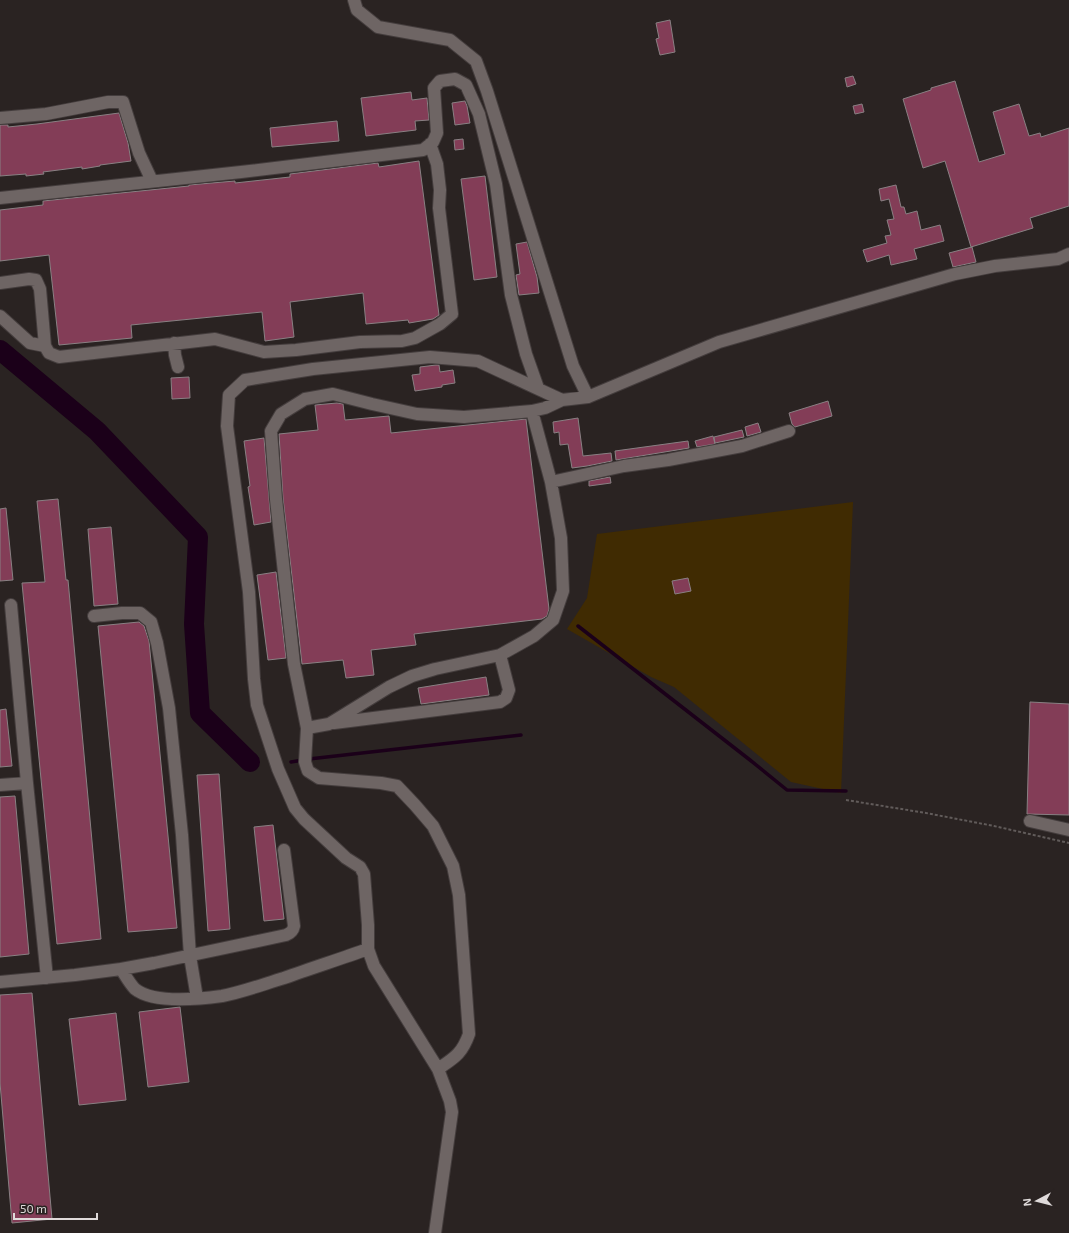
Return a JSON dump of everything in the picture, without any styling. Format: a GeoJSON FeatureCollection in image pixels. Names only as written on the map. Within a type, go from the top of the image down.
{"type":"FeatureCollection","features":[{"type":"Feature","properties":{"kind":"street"},"geometry":{"type":"LineString","coordinates":[[354,0],[357,10],[378,27],[450,40],[476,61],[487,91],[573,366],[588,397]]}},
{"type":"Feature","properties":{"kind":"street"},"geometry":{"type":"LineString","coordinates":[[0,198],[249,171],[423,150],[433,142],[437,133],[434,88],[440,81],[455,79],[466,85],[479,114],[496,184],[511,295],[526,354],[538,388]]}},
{"type":"Feature","properties":{"kind":"street"},"geometry":{"type":"LineString","coordinates":[[0,118],[46,114],[108,102],[123,102],[139,153],[152,181]]}},
{"type":"Feature","properties":{"kind":"street"},"geometry":{"type":"LineString","coordinates":[[0,283],[29,279],[36,280],[40,289],[45,346],[49,353],[59,357],[215,339],[264,352],[296,350],[360,342],[402,341],[415,338],[440,324],[452,314],[439,208],[440,190],[437,164],[430,144]]}},
{"type":"Feature","properties":{"kind":"street"},"geometry":{"type":"LineString","coordinates":[[438,1070],[458,1055],[465,1045],[469,1034],[459,895],[453,866],[432,826],[415,804],[397,786],[381,783],[319,778],[308,772],[305,762],[307,728],[294,664],[276,499],[271,431],[281,414],[305,399],[333,394],[417,414],[464,417],[532,411],[545,408],[562,400],[588,397],[719,342],[955,274],[995,266],[1058,259],[1069,254]]}},
{"type":"Feature","properties":{"kind":"street"},"geometry":{"type":"LineString","coordinates":[[0,316],[30,343],[45,346]]}},
{"type":"Feature","properties":{"kind":"street"},"geometry":{"type":"LineString","coordinates":[[174,343],[178,367]]}},
{"type":"Feature","properties":{"kind":"street"},"geometry":{"type":"LineString","coordinates":[[435,1233],[452,1112],[450,1101],[438,1070],[374,966],[368,949],[368,925],[364,874],[360,867],[346,858],[304,819],[295,808],[278,769],[258,705],[254,679],[250,592],[227,426],[229,394],[245,380],[313,369],[430,357],[478,360],[562,400]]}},
{"type":"Feature","properties":{"kind":"street"},"geometry":{"type":"LineString","coordinates":[[329,724],[412,676],[436,669],[500,655],[534,636],[553,620],[563,591],[561,538],[550,482],[532,411]]}},
{"type":"Feature","properties":{"kind":"street"},"geometry":{"type":"LineString","coordinates":[[550,482],[624,466],[668,460],[742,446],[789,430]]}},
{"type":"Feature","properties":{"kind":"street"},"geometry":{"type":"LineString","coordinates":[[11,605],[47,978]]}},
{"type":"Feature","properties":{"kind":"street"},"geometry":{"type":"LineString","coordinates":[[94,616],[122,612],[140,613],[151,622],[157,644],[169,708],[182,835],[190,956],[197,998]]}},
{"type":"Feature","properties":{"kind":"street"},"geometry":{"type":"LineString","coordinates":[[307,728],[500,702],[506,698],[509,690],[500,655]]}},
{"type":"Feature","properties":{"kind":"street"},"geometry":{"type":"LineString","coordinates":[[0,785],[27,783]]}},
{"type":"Feature","properties":{"kind":"street"},"geometry":{"type":"LineString","coordinates":[[1030,822],[1069,830]]}},
{"type":"Feature","properties":{"kind":"street"},"geometry":{"type":"LineString","coordinates":[[0,982],[121,969],[286,936],[293,931],[294,926],[284,850]]}},
{"type":"Feature","properties":{"kind":"street"},"geometry":{"type":"LineString","coordinates":[[121,969],[135,988],[159,998],[180,999],[222,996],[246,990],[368,949]]}},
{"type":"Feature","properties":{"kind":"path"},"geometry":{"type":"LineString","coordinates":[[846,800],[926,813],[1069,843]]}},
{"type":"Feature","properties":{"kind":"shaded area"},"geometry":{"type":"Polygon","coordinates":[[[853,502],[841,793],[791,782],[674,687],[651,677],[567,629],[587,598],[597,534],[853,502]]]}},
{"type":"Feature","properties":{"kind":"building"},"geometry":{"type":"Polygon","coordinates":[[[670,20],[675,52],[660,55],[656,39],[659,38],[656,23],[670,20]]]}},
{"type":"Feature","properties":{"kind":"building"},"geometry":{"type":"Polygon","coordinates":[[[853,76],[856,84],[847,87],[845,78],[853,76]]]}},
{"type":"Feature","properties":{"kind":"building"},"geometry":{"type":"Polygon","coordinates":[[[955,81],[979,162],[1005,154],[993,112],[1019,104],[1029,136],[1040,133],[1041,137],[1069,128],[1069,206],[1030,218],[1033,228],[971,247],[945,161],[923,168],[903,99],[931,90],[931,88],[955,81]]]}},
{"type":"Feature","properties":{"kind":"building"},"geometry":{"type":"Polygon","coordinates":[[[411,92],[412,100],[427,98],[429,120],[415,121],[416,130],[366,136],[361,98],[411,92]]]}},
{"type":"Feature","properties":{"kind":"building"},"geometry":{"type":"Polygon","coordinates":[[[465,101],[470,123],[455,125],[452,103],[465,101]]]}},
{"type":"Feature","properties":{"kind":"building"},"geometry":{"type":"Polygon","coordinates":[[[862,104],[864,112],[855,114],[853,106],[862,104]]]}},
{"type":"Feature","properties":{"kind":"building"},"geometry":{"type":"Polygon","coordinates":[[[119,113],[128,143],[131,161],[82,169],[82,167],[43,172],[44,174],[0,176],[0,125],[8,125],[8,127],[119,113]]]}},
{"type":"Feature","properties":{"kind":"building"},"geometry":{"type":"Polygon","coordinates":[[[337,121],[339,141],[272,147],[270,128],[337,121]]]}},
{"type":"Feature","properties":{"kind":"building"},"geometry":{"type":"Polygon","coordinates":[[[463,139],[464,149],[455,150],[454,140],[463,139]]]}},
{"type":"Feature","properties":{"kind":"building"},"geometry":{"type":"Polygon","coordinates":[[[419,161],[439,315],[433,319],[409,323],[408,320],[366,324],[363,293],[290,302],[294,337],[265,341],[262,312],[131,325],[132,338],[59,345],[49,255],[0,261],[0,210],[43,205],[43,201],[189,185],[235,181],[235,183],[290,177],[290,174],[378,163],[379,167],[419,161]]]}},
{"type":"Feature","properties":{"kind":"building"},"geometry":{"type":"Polygon","coordinates":[[[485,176],[497,277],[474,280],[461,179],[485,176]]]}},
{"type":"Feature","properties":{"kind":"building"},"geometry":{"type":"Polygon","coordinates":[[[896,185],[901,207],[904,207],[906,214],[917,211],[921,230],[940,225],[944,241],[914,249],[917,259],[891,265],[889,255],[867,262],[863,250],[887,243],[885,236],[891,235],[887,220],[894,219],[889,199],[881,201],[879,189],[896,185]]]}},
{"type":"Feature","properties":{"kind":"building"},"geometry":{"type":"Polygon","coordinates":[[[527,242],[537,277],[539,293],[519,295],[516,275],[520,274],[516,244],[527,242]]]}},
{"type":"Feature","properties":{"kind":"building"},"geometry":{"type":"Polygon","coordinates":[[[972,247],[976,262],[953,267],[949,253],[972,247]]]}},
{"type":"Feature","properties":{"kind":"building"},"geometry":{"type":"Polygon","coordinates":[[[439,365],[440,372],[453,370],[455,383],[442,385],[442,387],[415,391],[412,375],[420,374],[420,367],[439,365]]]}},
{"type":"Feature","properties":{"kind":"building"},"geometry":{"type":"Polygon","coordinates":[[[189,377],[190,398],[172,399],[171,378],[189,377]]]}},
{"type":"Feature","properties":{"kind":"building"},"geometry":{"type":"Polygon","coordinates":[[[828,401],[832,416],[795,427],[792,424],[789,413],[828,401]]]}},
{"type":"Feature","properties":{"kind":"building"},"geometry":{"type":"Polygon","coordinates":[[[337,403],[343,404],[345,420],[389,416],[391,433],[526,419],[549,609],[547,616],[542,619],[414,634],[416,645],[371,650],[374,675],[346,678],[343,660],[302,664],[283,498],[279,434],[318,430],[315,405],[337,403]]]}},
{"type":"Feature","properties":{"kind":"building"},"geometry":{"type":"Polygon","coordinates":[[[578,418],[583,456],[611,453],[612,461],[572,468],[568,444],[560,445],[559,432],[554,433],[553,422],[578,418]]]}},
{"type":"Feature","properties":{"kind":"building"},"geometry":{"type":"Polygon","coordinates":[[[758,423],[761,432],[747,436],[745,427],[758,423]]]}},
{"type":"Feature","properties":{"kind":"building"},"geometry":{"type":"Polygon","coordinates":[[[742,430],[744,437],[715,443],[714,437],[742,430]]]}},
{"type":"Feature","properties":{"kind":"building"},"geometry":{"type":"Polygon","coordinates":[[[713,436],[715,444],[697,447],[695,441],[713,436]]]}},
{"type":"Feature","properties":{"kind":"building"},"geometry":{"type":"Polygon","coordinates":[[[264,438],[271,522],[254,525],[248,487],[250,486],[244,441],[264,438]]]}},
{"type":"Feature","properties":{"kind":"building"},"geometry":{"type":"Polygon","coordinates":[[[688,441],[689,448],[616,460],[615,451],[688,441]]]}},
{"type":"Feature","properties":{"kind":"building"},"geometry":{"type":"Polygon","coordinates":[[[610,477],[611,483],[589,486],[589,481],[610,477]]]}},
{"type":"Feature","properties":{"kind":"building"},"geometry":{"type":"Polygon","coordinates":[[[58,499],[66,580],[68,580],[101,939],[57,944],[22,583],[45,582],[37,501],[58,499]]]}},
{"type":"Feature","properties":{"kind":"building"},"geometry":{"type":"Polygon","coordinates":[[[6,508],[13,580],[0,581],[0,509],[6,508]]]}},
{"type":"Feature","properties":{"kind":"building"},"geometry":{"type":"Polygon","coordinates":[[[111,527],[118,604],[94,606],[88,529],[111,527]]]}},
{"type":"Feature","properties":{"kind":"building"},"geometry":{"type":"Polygon","coordinates":[[[276,572],[286,658],[268,660],[257,575],[276,572]]]}},
{"type":"Feature","properties":{"kind":"building"},"geometry":{"type":"Polygon","coordinates":[[[688,578],[691,591],[675,594],[672,581],[688,578]]]}},
{"type":"Feature","properties":{"kind":"building"},"geometry":{"type":"Polygon","coordinates":[[[139,622],[144,626],[149,641],[177,928],[128,932],[98,626],[139,622]]]}},
{"type":"Feature","properties":{"kind":"building"},"geometry":{"type":"Polygon","coordinates":[[[486,677],[489,695],[421,704],[418,688],[486,677]]]}},
{"type":"Feature","properties":{"kind":"building"},"geometry":{"type":"Polygon","coordinates":[[[1030,702],[1069,704],[1069,815],[1027,814],[1030,702]]]}},
{"type":"Feature","properties":{"kind":"building"},"geometry":{"type":"Polygon","coordinates":[[[6,709],[12,766],[0,767],[0,710],[6,709]]]}},
{"type":"Feature","properties":{"kind":"building"},"geometry":{"type":"Polygon","coordinates":[[[219,774],[230,929],[208,931],[197,775],[219,774]]]}},
{"type":"Feature","properties":{"kind":"building"},"geometry":{"type":"Polygon","coordinates":[[[15,796],[29,954],[0,957],[0,797],[15,796]]]}},
{"type":"Feature","properties":{"kind":"building"},"geometry":{"type":"Polygon","coordinates":[[[273,825],[284,919],[264,921],[254,827],[273,825]]]}},
{"type":"Feature","properties":{"kind":"building"},"geometry":{"type":"Polygon","coordinates":[[[32,993],[52,1219],[12,1223],[0,1083],[0,995],[32,993]]]}},
{"type":"Feature","properties":{"kind":"building"},"geometry":{"type":"Polygon","coordinates":[[[180,1007],[189,1082],[148,1087],[139,1012],[180,1007]]]}},
{"type":"Feature","properties":{"kind":"building"},"geometry":{"type":"Polygon","coordinates":[[[116,1013],[126,1100],[79,1105],[69,1019],[116,1013]]]}},
{"type":"Feature","properties":{"kind":"waterway"},"geometry":{"type":"LineString","coordinates":[[0,350],[97,431],[198,537],[194,624],[200,713],[250,762]]}},
{"type":"Feature","properties":{"kind":"waterway"},"geometry":{"type":"LineString","coordinates":[[578,626],[787,790],[846,791]]}},
{"type":"Feature","properties":{"kind":"waterway"},"geometry":{"type":"LineString","coordinates":[[309,759],[521,735]]}},
{"type":"Feature","properties":{"kind":"waterway"},"geometry":{"type":"LineString","coordinates":[[291,762],[303,760]]}}]}
